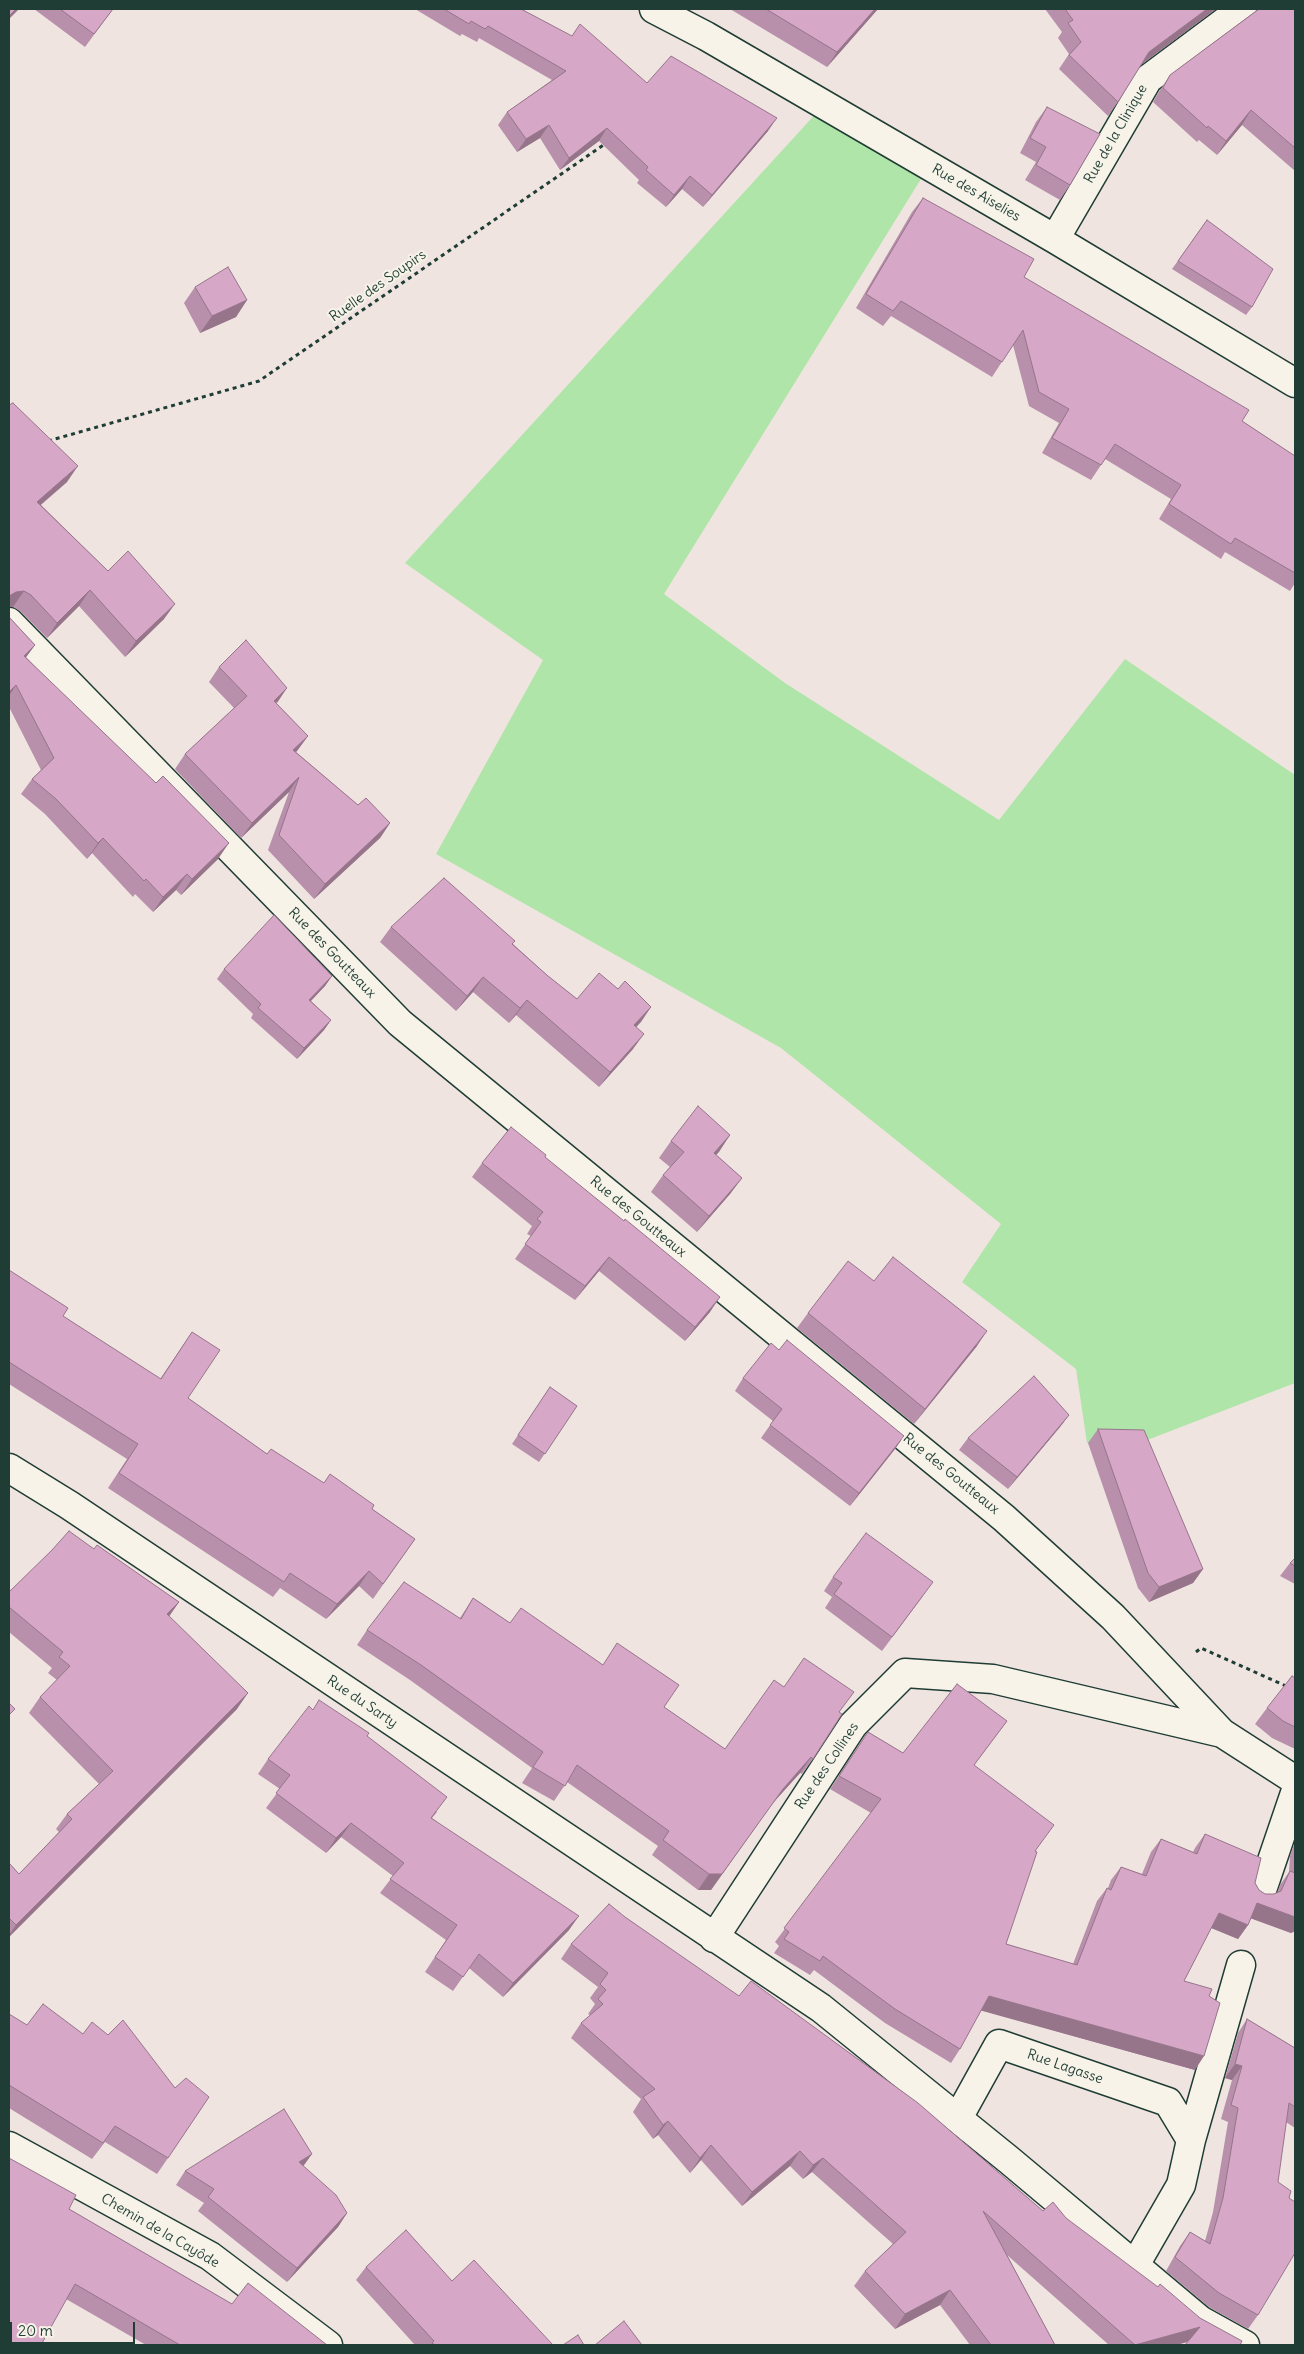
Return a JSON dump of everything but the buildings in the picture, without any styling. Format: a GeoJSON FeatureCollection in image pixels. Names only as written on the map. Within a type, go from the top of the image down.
{"type":"FeatureCollection","features":[{"type":"Feature","properties":{"kind":"street","name":"Rue des Aiselies"},"geometry":{"type":"LineString","coordinates":[[654,9],[706,36],[1055,239],[1295,383]]}},
{"type":"Feature","properties":{"kind":"street","name":"Rue de la Clinique"},"geometry":{"type":"LineString","coordinates":[[1055,239],[1148,79],[1242,9]]}},
{"type":"Feature","properties":{"kind":"street","name":"Rue des Goutteaux"},"geometry":{"type":"LineString","coordinates":[[9,622],[400,1023],[1004,1518],[1113,1617],[1222,1733],[1295,1780]]}},
{"type":"Feature","properties":{"kind":"street","name":"Rue du Sarty"},"geometry":{"type":"LineString","coordinates":[[9,1468],[69,1505],[714,1938]]}},
{"type":"Feature","properties":{"kind":"street","name":"Rue des Collines"},"geometry":{"type":"LineString","coordinates":[[714,1938],[853,1725],[905,1674],[994,1679],[1222,1733]]}},
{"type":"Feature","properties":{"kind":"street"},"geometry":{"type":"LineString","coordinates":[[1261,1893],[1295,1793]]}},
{"type":"Feature","properties":{"kind":"street"},"geometry":{"type":"LineString","coordinates":[[714,1938],[821,2008],[958,2118],[1200,2320],[1245,2345]]}},
{"type":"Feature","properties":{"kind":"street"},"geometry":{"type":"LineString","coordinates":[[1135,2265],[1181,2185],[1191,2140],[1241,1965]]}},
{"type":"Feature","properties":{"kind":"street","name":"Rue Lagasse"},"geometry":{"type":"LineString","coordinates":[[958,2118],[999,2044],[1168,2102],[1191,2140]]}},
{"type":"Feature","properties":{"kind":"street","name":"Chemin de la Cayôde"},"geometry":{"type":"LineString","coordinates":[[9,2146],[210,2256],[328,2345]]}},
{"type":"Feature","properties":{"kind":"path","name":"Ruelle des Soupirs"},"geometry":{"type":"LineString","coordinates":[[47,442],[259,381],[612,139]]}},
{"type":"Feature","properties":{"kind":"path"},"geometry":{"type":"LineString","coordinates":[[1169,1676],[1201,1648],[1295,1690]]}},
{"type":"Feature","properties":{"kind":"green space"},"geometry":{"type":"Polygon","coordinates":[[[820,109],[929,166],[664,594],[785,683],[999,820],[1125,659],[1295,775],[1295,1383],[1137,1444],[1087,1443],[1076,1369],[962,1282],[1001,1224],[781,1048],[436,854],[543,660],[405,563],[820,109]]]}}]}
